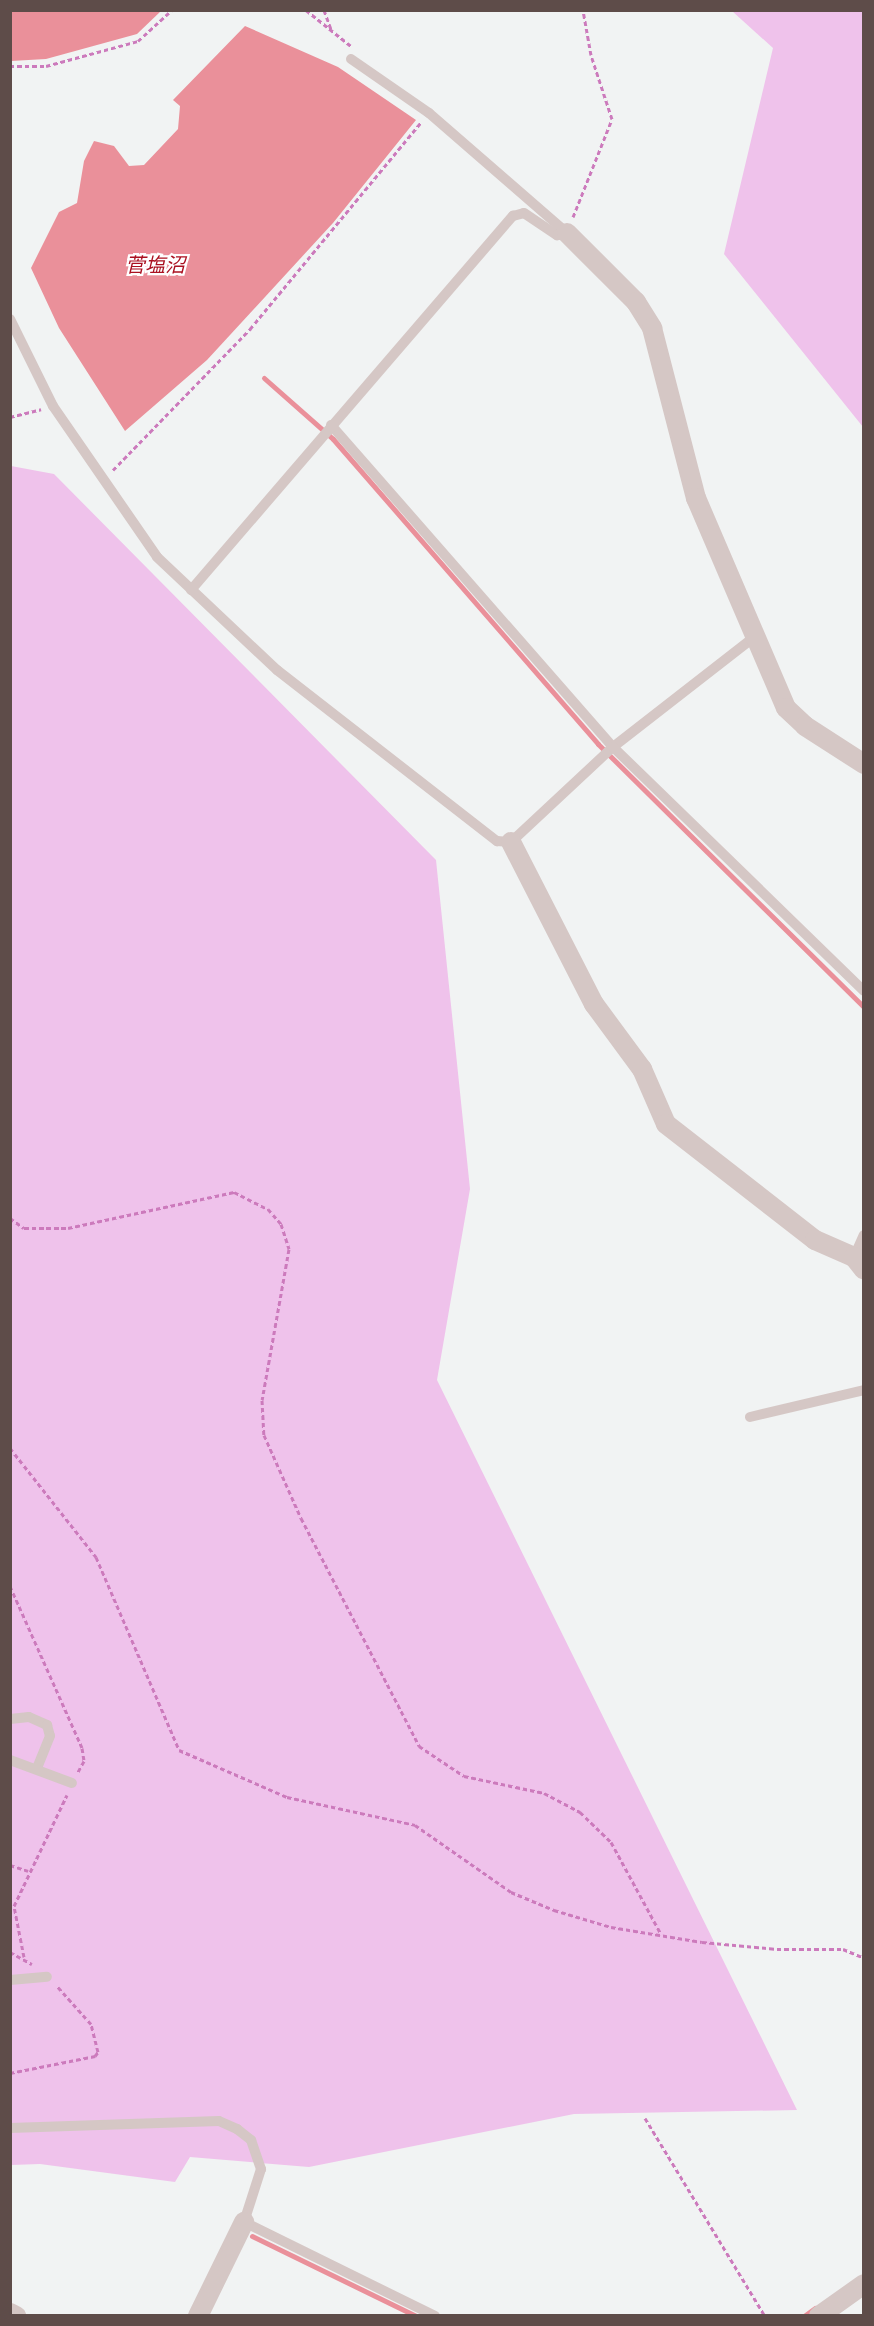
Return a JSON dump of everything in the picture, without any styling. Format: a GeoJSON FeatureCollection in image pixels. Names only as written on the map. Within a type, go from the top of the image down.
{"type":"FeatureCollection","features":[{"type":"Feature","properties":{"kind":"street"},"geometry":{"type":"LineString","coordinates":[[567,233],[636,302],[652,328],[696,498],[753,638],[786,708],[805,726],[864,764]]}},
{"type":"Feature","properties":{"kind":"street"},"geometry":{"type":"LineString","coordinates":[[511,842],[594,1004],[642,1069],[666,1124],[815,1240],[859,1263]]}},
{"type":"Feature","properties":{"kind":"street"},"geometry":{"type":"LineString","coordinates":[[198,2316],[244,2222]]}},
{"type":"Feature","properties":{"kind":"street"},"geometry":{"type":"LineString","coordinates":[[819,2315],[864,2284]]}},
{"type":"Feature","properties":{"kind":"street"},"geometry":{"type":"LineString","coordinates":[[10,2313],[16,2316]]}},
{"type":"Feature","properties":{"kind":"lane"},"geometry":{"type":"LineString","coordinates":[[351,59],[429,112],[567,233]]}},
{"type":"Feature","properties":{"kind":"lane"},"geometry":{"type":"LineString","coordinates":[[191,590],[513,216],[524,213],[557,235],[567,233]]}},
{"type":"Feature","properties":{"kind":"lane"},"geometry":{"type":"LineString","coordinates":[[10,320],[53,406],[157,557],[277,670],[497,841],[511,842],[614,747],[753,638]]}},
{"type":"Feature","properties":{"kind":"lane"},"geometry":{"type":"LineString","coordinates":[[331,425],[614,747],[864,991]]}},
{"type":"Feature","properties":{"kind":"lane"},"geometry":{"type":"LineString","coordinates":[[859,1263],[864,1235]]}},
{"type":"Feature","properties":{"kind":"lane"},"geometry":{"type":"LineString","coordinates":[[750,1417],[864,1390]]}},
{"type":"Feature","properties":{"kind":"lane"},"geometry":{"type":"LineString","coordinates":[[10,1719],[29,1717],[47,1725],[50,1736],[37,1768]]}},
{"type":"Feature","properties":{"kind":"lane"},"geometry":{"type":"LineString","coordinates":[[10,1760],[37,1768],[72,1784]]}},
{"type":"Feature","properties":{"kind":"lane"},"geometry":{"type":"LineString","coordinates":[[10,1980],[47,1977]]}},
{"type":"Feature","properties":{"kind":"lane"},"geometry":{"type":"LineString","coordinates":[[10,2128],[219,2121],[251,2140],[259,2154],[259,2182],[244,2222],[435,2316]]}},
{"type":"Feature","properties":{"kind":"path"},"geometry":{"type":"LineString","coordinates":[[10,66],[46,66],[138,41],[172,10]]}},
{"type":"Feature","properties":{"kind":"path"},"geometry":{"type":"LineString","coordinates":[[306,10],[352,47],[351,59]]}},
{"type":"Feature","properties":{"kind":"path"},"geometry":{"type":"LineString","coordinates":[[324,10],[332,31]]}},
{"type":"Feature","properties":{"kind":"path"},"geometry":{"type":"LineString","coordinates":[[567,233],[612,119],[591,55],[583,10]]}},
{"type":"Feature","properties":{"kind":"path"},"geometry":{"type":"LineString","coordinates":[[103,479],[250,329],[429,112]]}},
{"type":"Feature","properties":{"kind":"path"},"geometry":{"type":"LineString","coordinates":[[10,417],[53,406]]}},
{"type":"Feature","properties":{"kind":"path"},"geometry":{"type":"LineString","coordinates":[[864,653],[864,680]]}},
{"type":"Feature","properties":{"kind":"path"},"geometry":{"type":"LineString","coordinates":[[10,1218],[24,1228],[68,1228],[234,1192],[268,1209],[281,1224],[289,1249],[262,1400],[264,1435],[301,1518],[419,1746],[464,1776],[544,1793],[580,1812],[611,1842],[661,1934]]}},
{"type":"Feature","properties":{"kind":"path"},"geometry":{"type":"LineString","coordinates":[[10,1448],[96,1557],[179,1750],[287,1797],[415,1825],[511,1892],[554,1910],[612,1927],[735,1947],[843,1949],[864,1959]]}},
{"type":"Feature","properties":{"kind":"path"},"geometry":{"type":"LineString","coordinates":[[10,1586],[82,1748],[84,1761],[72,1784]]}},
{"type":"Feature","properties":{"kind":"path"},"geometry":{"type":"LineString","coordinates":[[10,1952],[24,1957],[14,1906],[28,1871],[60,1809]]}},
{"type":"Feature","properties":{"kind":"path"},"geometry":{"type":"LineString","coordinates":[[10,1865],[28,1871]]}},
{"type":"Feature","properties":{"kind":"path"},"geometry":{"type":"LineString","coordinates":[[10,2073],[95,2056],[98,2052],[91,2024],[62,1990]]}},
{"type":"Feature","properties":{"kind":"path"},"geometry":{"type":"LineString","coordinates":[[645,2118],[765,2316]]}},
{"type":"Feature","properties":{"kind":"shaded area"},"geometry":{"type":"Polygon","coordinates":[[[732,11],[863,11],[863,427],[724,254],[773,48],[732,11]]]}},
{"type":"Feature","properties":{"kind":"shaded area"},"geometry":{"type":"Polygon","coordinates":[[[11,466],[54,474],[436,860],[470,1189],[437,1380],[797,2110],[574,2114],[309,2167],[190,2157],[175,2182],[40,2164],[11,2165],[11,466]]]}},
{"type":"Feature","properties":{"kind":"water"},"geometry":{"type":"Polygon","coordinates":[[[10,11],[161,11],[137,34],[46,59],[11,61],[10,11]]]}},
{"type":"Feature","properties":{"kind":"water","name":"菅塩沼"},"geometry":{"type":"Polygon","coordinates":[[[245,26],[338,67],[416,120],[333,223],[207,360],[125,431],[59,328],[31,268],[59,212],[77,203],[84,161],[94,141],[114,146],[129,166],[144,165],[178,129],[180,106],[173,100],[245,26]]]}},
{"type":"Feature","properties":{"kind":"waterway"},"geometry":{"type":"LineString","coordinates":[[264,378],[333,439],[598,744],[864,1007]]}},
{"type":"Feature","properties":{"kind":"waterway"},"geometry":{"type":"LineString","coordinates":[[252,2236],[416,2316]]}},
{"type":"Feature","properties":{"kind":"waterway"},"geometry":{"type":"LineString","coordinates":[[804,2316],[815,2308]]}}]}
